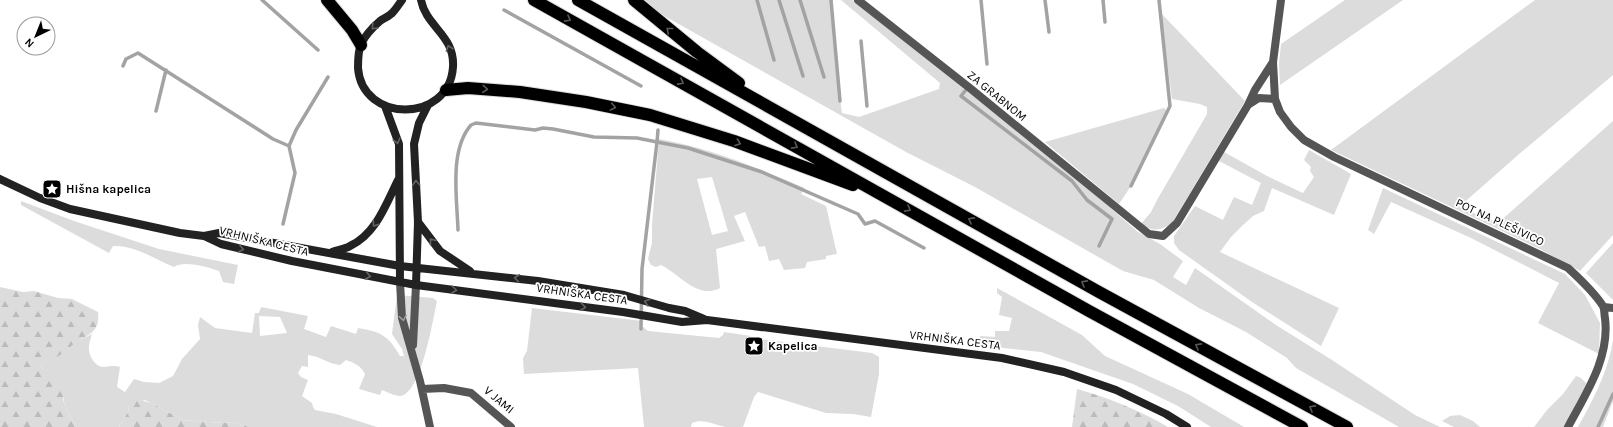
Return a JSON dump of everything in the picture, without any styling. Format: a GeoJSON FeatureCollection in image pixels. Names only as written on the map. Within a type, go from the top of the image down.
{"type":"FeatureCollection","features":[{"type":"Feature","properties":{"kind":"highway"},"geometry":{"type":"LineString","coordinates":[[327,0],[352,30],[361,45]]}},
{"type":"Feature","properties":{"kind":"highway"},"geometry":{"type":"LineString","coordinates":[[534,0],[1302,427]]}},
{"type":"Feature","properties":{"kind":"highway"},"geometry":{"type":"LineString","coordinates":[[578,0],[1099,292],[1346,427]]}},
{"type":"Feature","properties":{"kind":"highway"},"geometry":{"type":"LineString","coordinates":[[634,0],[697,52],[778,112]]}},
{"type":"Feature","properties":{"kind":"highway"},"geometry":{"type":"LineString","coordinates":[[446,90],[468,88],[520,92],[586,102],[650,115],[734,141],[887,197]]}},
{"type":"Feature","properties":{"kind":"main road"},"geometry":{"type":"LineString","coordinates":[[402,0],[392,14],[380,21],[370,31],[361,45],[358,59],[359,73],[364,86],[373,98],[385,106],[399,110],[413,110],[428,105],[446,90],[453,67],[451,51],[445,36],[425,13],[421,0]]}},
{"type":"Feature","properties":{"kind":"main road"},"geometry":{"type":"LineString","coordinates":[[416,285],[418,222],[414,144],[419,122],[428,105]]}},
{"type":"Feature","properties":{"kind":"main road"},"geometry":{"type":"LineString","coordinates":[[385,106],[399,144],[400,282]]}},
{"type":"Feature","properties":{"kind":"main road"},"geometry":{"type":"LineString","coordinates":[[330,252],[350,246],[370,231],[380,217],[399,177]]}},
{"type":"Feature","properties":{"kind":"main road"},"geometry":{"type":"LineString","coordinates":[[0,179],[40,198],[70,209],[180,233],[204,236]]}},
{"type":"Feature","properties":{"kind":"main road"},"geometry":{"type":"LineString","coordinates":[[418,222],[440,251],[472,273]]}},
{"type":"Feature","properties":{"kind":"main road","name":"VRHNIŠKA CESTA"},"geometry":{"type":"LineString","coordinates":[[204,236],[219,232],[400,266],[538,281],[624,295],[669,308],[684,310],[707,320]]}},
{"type":"Feature","properties":{"kind":"main road","name":"VRHNIŠKA CESTA"},"geometry":{"type":"LineString","coordinates":[[204,236],[220,244],[285,260],[416,285],[623,312],[682,322],[707,320],[1018,361],[1064,372],[1116,390],[1166,414],[1188,427]]}},
{"type":"Feature","properties":{"kind":"street","name":"ZA GRABNOM"},"geometry":{"type":"LineString","coordinates":[[858,0],[1121,211]]}},
{"type":"Feature","properties":{"kind":"street","name":"POT NA PLEŠIVICO"},"geometry":{"type":"LineString","coordinates":[[1281,0],[1273,62],[1275,100],[1280,112],[1291,127],[1304,140],[1334,157],[1568,268],[1588,288],[1604,308]]}},
{"type":"Feature","properties":{"kind":"street","name":"POT NA PLEŠIVICO"},"geometry":{"type":"LineString","coordinates":[[1121,211],[1149,234],[1163,236],[1177,223],[1273,62]]}},
{"type":"Feature","properties":{"kind":"street"},"geometry":{"type":"LineString","coordinates":[[1248,104],[1259,98],[1275,100]]}},
{"type":"Feature","properties":{"kind":"street"},"geometry":{"type":"LineString","coordinates":[[400,282],[402,318],[422,389],[430,427]]}},
{"type":"Feature","properties":{"kind":"street"},"geometry":{"type":"LineString","coordinates":[[412,351],[416,285]]}},
{"type":"Feature","properties":{"kind":"street"},"geometry":{"type":"LineString","coordinates":[[1568,427],[1591,384],[1604,352],[1606,327],[1604,308],[1613,308]]}},
{"type":"Feature","properties":{"kind":"street","name":"V JAMI"},"geometry":{"type":"LineString","coordinates":[[422,389],[444,388],[471,393],[512,427]]}},
{"type":"Feature","properties":{"kind":"green space"},"geometry":{"type":"Polygon","coordinates":[[[636,0],[831,0],[837,78],[842,113],[859,117],[939,89],[940,83],[841,0],[852,0],[1070,173],[1138,232],[1160,244],[1183,261],[1173,277],[1186,285],[1195,268],[1276,325],[1415,415],[1440,427],[1399,427],[1296,368],[1287,358],[1246,332],[1199,308],[1154,280],[1123,271],[975,187],[906,152],[636,0]]]}},
{"type":"Feature","properties":{"kind":"green space"},"geometry":{"type":"Polygon","coordinates":[[[1345,0],[1403,0],[1280,85],[1279,64],[1281,44],[1345,0]]]}},
{"type":"Feature","properties":{"kind":"green space"},"geometry":{"type":"Polygon","coordinates":[[[1535,0],[1613,0],[1613,75],[1459,207],[1498,223],[1613,121],[1613,235],[1580,271],[1540,249],[1331,150],[1535,0]]]}},
{"type":"Feature","properties":{"kind":"green space"},"geometry":{"type":"Polygon","coordinates":[[[1160,12],[1245,101],[1172,223],[1157,230],[1141,224],[1151,212],[1207,114],[1207,107],[1200,104],[1172,99],[1160,12]]]}},
{"type":"Feature","properties":{"kind":"green space"},"geometry":{"type":"Polygon","coordinates":[[[1164,108],[1168,112],[1133,183],[1119,204],[1045,142],[1164,108]]]}},
{"type":"Feature","properties":{"kind":"green space"},"geometry":{"type":"Polygon","coordinates":[[[659,139],[715,153],[752,166],[805,188],[801,194],[826,206],[837,254],[826,256],[826,259],[807,262],[805,268],[784,270],[779,259],[769,261],[765,246],[759,247],[745,212],[734,216],[745,241],[716,249],[720,288],[712,291],[704,291],[689,284],[661,265],[656,267],[651,265],[648,259],[652,243],[652,225],[659,139]],[[712,177],[697,179],[712,235],[728,231],[712,177]]]}},
{"type":"Feature","properties":{"kind":"green space"},"geometry":{"type":"Polygon","coordinates":[[[1309,150],[1351,174],[1334,215],[1272,188],[1264,211],[1253,216],[1242,226],[1231,237],[1220,252],[1339,308],[1321,346],[1252,302],[1179,250],[1174,243],[1174,236],[1195,206],[1223,220],[1234,197],[1252,205],[1261,183],[1219,161],[1224,152],[1267,176],[1303,193],[1314,177],[1310,171],[1311,167],[1304,160],[1309,150]]]}},
{"type":"Feature","properties":{"kind":"green space"},"geometry":{"type":"Polygon","coordinates":[[[1383,188],[1565,274],[1585,295],[1600,323],[1599,354],[1538,323],[1559,283],[1471,238],[1391,202],[1374,234],[1368,230],[1383,188]]]}},
{"type":"Feature","properties":{"kind":"green space"},"geometry":{"type":"Polygon","coordinates":[[[21,201],[74,221],[159,249],[238,265],[234,284],[223,282],[219,271],[203,266],[184,264],[174,267],[137,250],[121,246],[113,246],[109,253],[21,205],[21,201]]]}},
{"type":"Feature","properties":{"kind":"green space"},"geometry":{"type":"Polygon","coordinates":[[[1613,243],[1613,300],[1586,273],[1613,243]]]}},
{"type":"Feature","properties":{"kind":"green space"},"geometry":{"type":"Polygon","coordinates":[[[0,287],[23,292],[34,291],[58,298],[72,299],[98,312],[98,323],[94,331],[60,355],[41,366],[48,376],[59,379],[63,388],[63,400],[69,415],[77,427],[0,427],[0,287]]]}},
{"type":"Feature","properties":{"kind":"green space"},"geometry":{"type":"Polygon","coordinates":[[[997,288],[1082,335],[1105,356],[1188,394],[1244,427],[1211,427],[1178,406],[1133,384],[1041,352],[1003,348],[981,342],[980,336],[995,337],[995,331],[1009,331],[1012,318],[999,315],[1002,297],[997,293],[997,288]]]}},
{"type":"Feature","properties":{"kind":"green space"},"geometry":{"type":"Polygon","coordinates":[[[397,295],[433,298],[437,301],[429,339],[420,370],[414,383],[407,392],[400,396],[393,395],[382,390],[380,395],[359,389],[365,374],[357,365],[346,360],[340,365],[308,355],[308,367],[302,366],[298,373],[301,377],[308,380],[302,396],[312,403],[315,410],[336,414],[377,427],[249,427],[233,422],[223,423],[183,420],[145,400],[129,405],[128,412],[119,427],[77,427],[66,409],[63,388],[44,373],[41,366],[44,362],[55,358],[76,342],[92,334],[89,350],[94,362],[102,367],[120,367],[117,387],[125,392],[134,379],[144,382],[159,383],[173,376],[182,359],[200,339],[198,325],[200,317],[215,328],[252,333],[255,313],[259,313],[261,307],[308,316],[304,329],[326,337],[331,326],[356,334],[358,328],[373,331],[388,339],[400,356],[404,356],[402,349],[392,334],[397,295]],[[259,316],[260,336],[287,333],[280,317],[259,316]]]}},
{"type":"Feature","properties":{"kind":"green space"},"geometry":{"type":"Polygon","coordinates":[[[532,308],[642,321],[642,326],[648,331],[719,338],[724,332],[751,336],[749,351],[757,353],[760,339],[872,353],[879,357],[879,374],[871,417],[853,414],[826,413],[758,392],[754,397],[743,427],[726,427],[701,421],[692,423],[691,427],[644,427],[638,368],[524,374],[523,358],[527,351],[532,308]]]}},
{"type":"Feature","properties":{"kind":"green space"},"geometry":{"type":"Polygon","coordinates":[[[1613,339],[1613,401],[1603,427],[1578,427],[1595,395],[1604,373],[1613,339]]]}},
{"type":"Feature","properties":{"kind":"green space"},"geometry":{"type":"Polygon","coordinates":[[[1576,376],[1581,378],[1587,384],[1565,427],[1534,427],[1547,410],[1563,394],[1576,376]]]}},
{"type":"Feature","properties":{"kind":"green space"},"geometry":{"type":"Polygon","coordinates":[[[1077,389],[1124,405],[1168,427],[1072,427],[1077,389]]]}},
{"type":"Feature","properties":{"kind":"green space"},"geometry":{"type":"Polygon","coordinates":[[[136,399],[151,403],[183,420],[223,423],[233,422],[249,427],[119,427],[128,412],[129,405],[136,399]]]}},
{"type":"Feature","properties":{"kind":"green space"},"geometry":{"type":"Polygon","coordinates":[[[1460,415],[1473,421],[1480,427],[1454,427],[1442,421],[1450,416],[1460,415]]]}},
{"type":"Feature","properties":{"kind":"waterway"},"geometry":{"type":"LineString","coordinates":[[262,0],[318,50]]}},
{"type":"Feature","properties":{"kind":"waterway"},"geometry":{"type":"LineString","coordinates":[[757,0],[774,60]]}},
{"type":"Feature","properties":{"kind":"waterway"},"geometry":{"type":"LineString","coordinates":[[779,0],[803,76]]}},
{"type":"Feature","properties":{"kind":"waterway"},"geometry":{"type":"LineString","coordinates":[[800,0],[824,77]]}},
{"type":"Feature","properties":{"kind":"waterway"},"geometry":{"type":"LineString","coordinates":[[831,0],[840,101]]}},
{"type":"Feature","properties":{"kind":"waterway"},"geometry":{"type":"LineString","coordinates":[[981,0],[987,64]]}},
{"type":"Feature","properties":{"kind":"waterway"},"geometry":{"type":"LineString","coordinates":[[1045,0],[1049,32]]}},
{"type":"Feature","properties":{"kind":"waterway"},"geometry":{"type":"LineString","coordinates":[[1103,0],[1105,22]]}},
{"type":"Feature","properties":{"kind":"waterway"},"geometry":{"type":"LineString","coordinates":[[1131,186],[1170,106],[1159,0]]}},
{"type":"Feature","properties":{"kind":"waterway"},"geometry":{"type":"LineString","coordinates":[[504,10],[641,86]]}},
{"type":"Feature","properties":{"kind":"waterway"},"geometry":{"type":"LineString","coordinates":[[861,41],[867,106]]}},
{"type":"Feature","properties":{"kind":"waterway"},"geometry":{"type":"LineString","coordinates":[[123,66],[126,59],[138,53],[273,139],[289,146]]}},
{"type":"Feature","properties":{"kind":"waterway"},"geometry":{"type":"LineString","coordinates":[[156,111],[166,70]]}},
{"type":"Feature","properties":{"kind":"waterway"},"geometry":{"type":"LineString","coordinates":[[283,224],[295,173],[289,146],[296,130],[328,77]]}},
{"type":"Feature","properties":{"kind":"waterway"},"geometry":{"type":"LineString","coordinates":[[965,91],[961,96],[1072,181],[1087,200],[1112,219],[1099,246]]}},
{"type":"Feature","properties":{"kind":"waterway"},"geometry":{"type":"LineString","coordinates":[[458,230],[456,189],[457,161],[464,135],[471,125],[476,123],[535,130],[543,128],[594,137],[637,138],[657,142],[642,269],[641,329]]}},
{"type":"Feature","properties":{"kind":"waterway"},"geometry":{"type":"LineString","coordinates":[[658,130],[657,142],[688,148],[762,172],[858,214],[865,224],[875,221],[924,248]]}},
{"type":"Feature","properties":{"kind":"waterway"},"geometry":{"type":"LineString","coordinates":[[1598,427],[1613,394]]}},
{"type":"Feature","properties":{"kind":"place","name":"Hišna kapelica"},"geometry":{"type":"Point","coordinates":[52,189]}},
{"type":"Feature","properties":{"kind":"place","name":"Kapelica"},"geometry":{"type":"Point","coordinates":[754,346]}}]}
